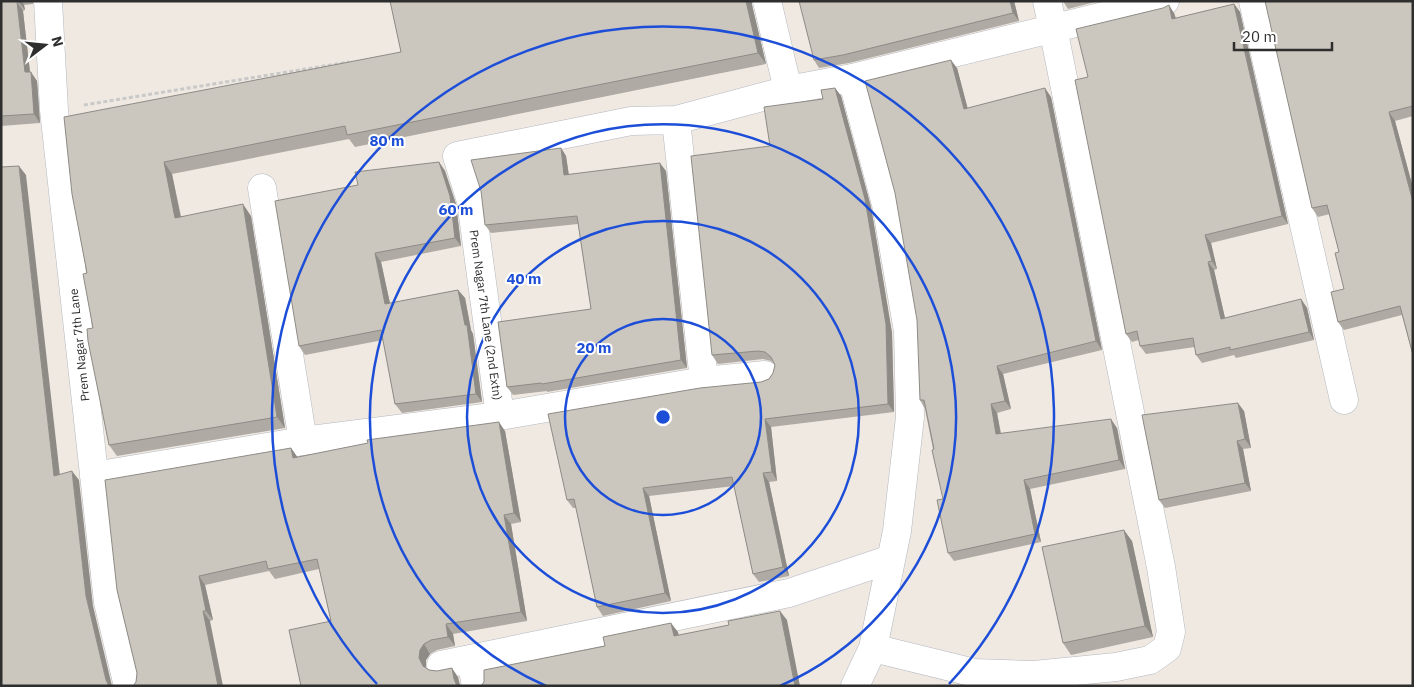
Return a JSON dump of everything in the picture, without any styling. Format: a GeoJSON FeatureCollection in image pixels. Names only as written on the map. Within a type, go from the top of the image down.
{"type":"FeatureCollection","features":[{"type":"Feature","properties":{"kind":"street","name":"Prem Nagar 7th Lane"},"geometry":{"type":"LineString","coordinates":[[48,1],[54,110],[108,602],[128,686]]}},
{"type":"Feature","properties":{"kind":"street"},"geometry":{"type":"LineString","coordinates":[[767,1],[788,90]]}},
{"type":"Feature","properties":{"kind":"street"},"geometry":{"type":"LineString","coordinates":[[873,648],[975,673],[1034,675],[1116,668],[1150,660],[1167,648],[1171,632],[1161,567],[1054,28],[1047,1]]}},
{"type":"Feature","properties":{"kind":"street"},"geometry":{"type":"LineString","coordinates":[[704,381],[676,120],[788,90],[852,78],[1165,1]]}},
{"type":"Feature","properties":{"kind":"street"},"geometry":{"type":"LineString","coordinates":[[1253,1],[1344,400]]}},
{"type":"Feature","properties":{"kind":"street"},"geometry":{"type":"LineString","coordinates":[[852,78],[886,204],[908,331],[910,417],[897,531],[873,648],[855,686]]}},
{"type":"Feature","properties":{"kind":"street","name":"Prem Nagar 7th Lane (2nd Extn)"},"geometry":{"type":"LineString","coordinates":[[500,416],[471,202],[457,156],[632,121],[676,120]]}},
{"type":"Feature","properties":{"kind":"street"},"geometry":{"type":"LineString","coordinates":[[262,188],[303,441]]}},
{"type":"Feature","properties":{"kind":"street","name":"Prem Nagar 7th Lane (2nd Extn)"},"geometry":{"type":"LineString","coordinates":[[94,476],[303,441],[500,416],[704,381],[765,375]]}},
{"type":"Feature","properties":{"kind":"street"},"geometry":{"type":"LineString","coordinates":[[442,665],[789,593],[891,559]]}},
{"type":"Feature","properties":{"kind":"street"},"geometry":{"type":"LineString","coordinates":[[471,660],[476,686]]}},
{"type":"Feature","properties":{"kind":"path"},"geometry":{"type":"LineString","coordinates":[[54,110],[353,61]]}},
{"type":"Feature","properties":{"kind":"building"},"geometry":{"type":"Polygon","coordinates":[[[1,1],[18,1],[25,72],[31,72],[34,114],[1,116],[1,1]]]}},
{"type":"Feature","properties":{"kind":"building"},"geometry":{"type":"Polygon","coordinates":[[[390,1],[746,1],[758,53],[347,135],[345,126],[164,162],[175,218],[243,204],[277,417],[109,445],[88,341],[87,329],[93,328],[83,274],[87,273],[72,194],[64,117],[401,52],[390,1]]]}},
{"type":"Feature","properties":{"kind":"building"},"geometry":{"type":"Polygon","coordinates":[[[799,1],[1010,1],[1013,13],[843,55],[814,60],[799,1]]]}},
{"type":"Feature","properties":{"kind":"building"},"geometry":{"type":"Polygon","coordinates":[[[1265,1],[1413,1],[1413,106],[1389,112],[1413,202],[1413,355],[1400,306],[1338,322],[1331,292],[1344,289],[1335,253],[1339,252],[1327,205],[1312,208],[1265,1]]]}},
{"type":"Feature","properties":{"kind":"building"},"geometry":{"type":"Polygon","coordinates":[[[1234,4],[1282,216],[1205,235],[1212,261],[1208,262],[1221,319],[1301,299],[1309,332],[1230,350],[1230,347],[1196,355],[1193,338],[1140,346],[1137,331],[1126,334],[1075,80],[1088,77],[1076,29],[1169,5],[1172,19],[1234,4]]]}},
{"type":"Feature","properties":{"kind":"building"},"geometry":{"type":"Polygon","coordinates":[[[951,60],[964,109],[1045,88],[1096,341],[997,366],[1005,401],[991,404],[996,434],[1111,419],[1119,460],[1024,480],[1035,534],[948,553],[937,500],[943,499],[932,450],[934,449],[924,400],[920,400],[917,320],[895,193],[865,81],[951,60]]]}},
{"type":"Feature","properties":{"kind":"building"},"geometry":{"type":"Polygon","coordinates":[[[835,88],[865,199],[886,324],[888,404],[765,419],[772,472],[763,473],[783,567],[753,574],[732,477],[643,488],[665,593],[597,607],[574,499],[567,500],[548,414],[700,388],[761,382],[769,379],[775,365],[771,357],[765,352],[712,355],[691,156],[770,146],[764,107],[823,99],[821,90],[835,88]]]}},
{"type":"Feature","properties":{"kind":"building"},"geometry":{"type":"Polygon","coordinates":[[[561,148],[564,175],[660,163],[681,360],[542,384],[507,387],[498,322],[591,309],[577,216],[485,225],[481,191],[471,160],[561,148]]]}},
{"type":"Feature","properties":{"kind":"building"},"geometry":{"type":"Polygon","coordinates":[[[439,162],[450,196],[455,238],[375,253],[385,304],[458,290],[465,325],[467,325],[476,394],[395,404],[381,330],[299,346],[275,201],[358,185],[355,172],[439,162]]]}},
{"type":"Feature","properties":{"kind":"building"},"geometry":{"type":"Polygon","coordinates":[[[19,166],[54,476],[72,471],[86,596],[109,686],[1,686],[1,167],[19,166]]]}},
{"type":"Feature","properties":{"kind":"building"},"geometry":{"type":"Polygon","coordinates":[[[1238,403],[1245,439],[1237,441],[1245,483],[1159,500],[1142,415],[1238,403]]]}},
{"type":"Feature","properties":{"kind":"building"},"geometry":{"type":"Polygon","coordinates":[[[499,422],[514,513],[504,515],[521,612],[446,624],[448,637],[431,640],[424,644],[420,650],[419,658],[423,666],[429,670],[437,671],[452,668],[457,686],[301,686],[289,630],[331,621],[317,559],[268,569],[266,561],[199,576],[206,611],[203,611],[218,686],[133,686],[136,682],[137,673],[117,590],[105,480],[291,448],[293,458],[368,443],[367,440],[499,422]]]}},
{"type":"Feature","properties":{"kind":"building"},"geometry":{"type":"Polygon","coordinates":[[[1124,530],[1145,626],[1063,643],[1042,547],[1124,530]]]}},
{"type":"Feature","properties":{"kind":"building"},"geometry":{"type":"Polygon","coordinates":[[[780,611],[795,686],[481,686],[484,682],[484,670],[605,646],[603,637],[671,623],[674,636],[729,625],[728,621],[780,611]]]}}]}
